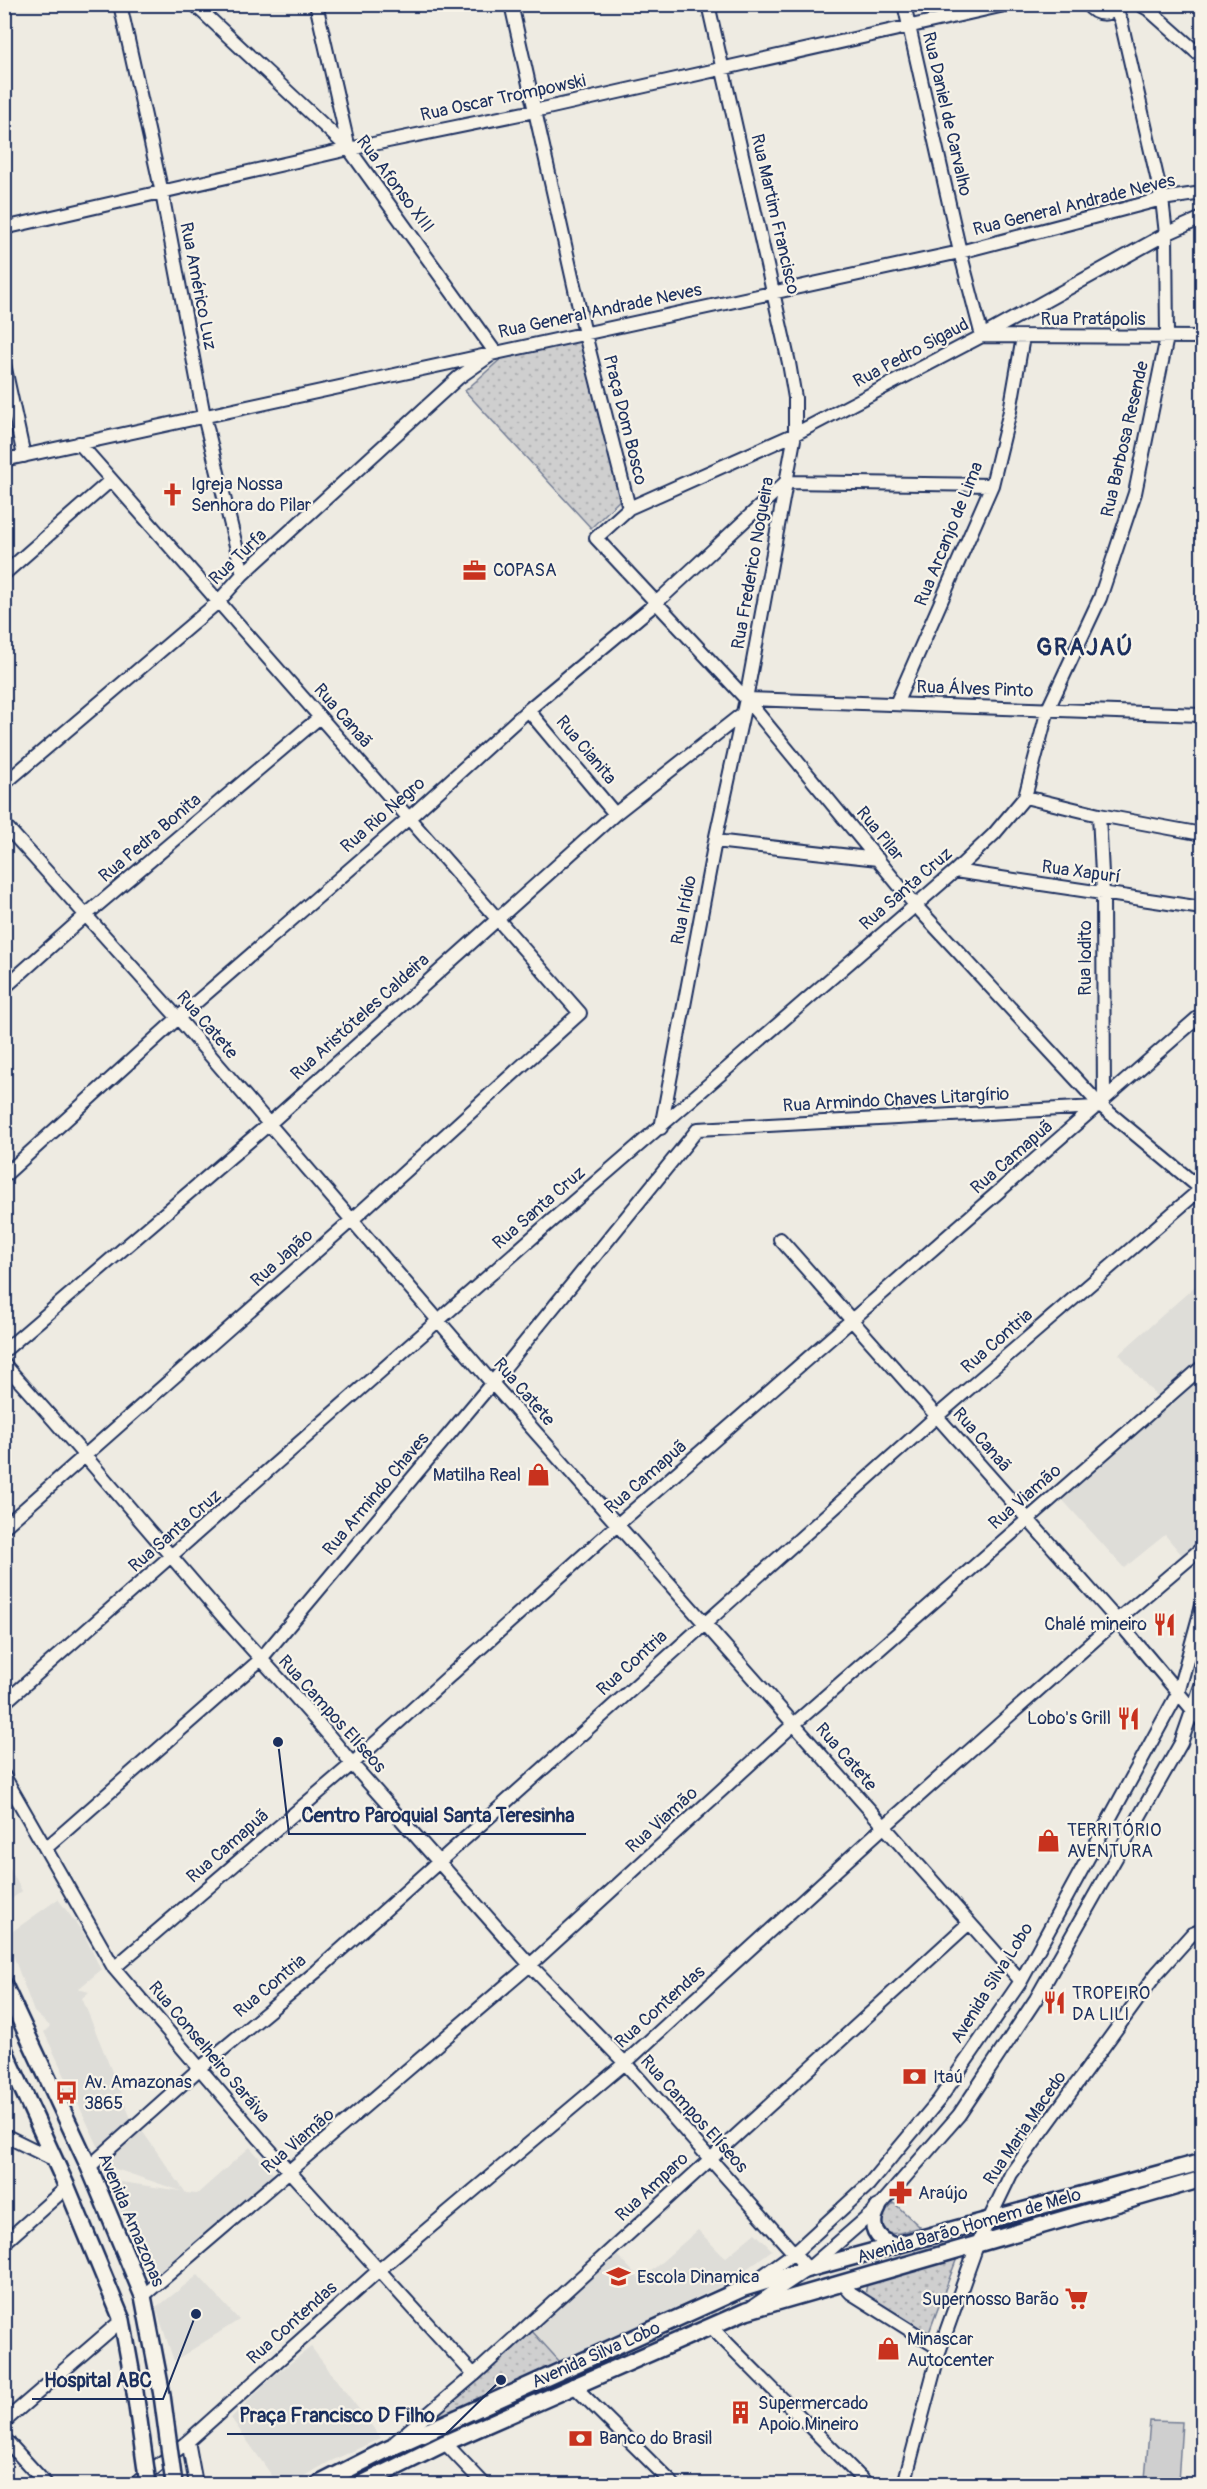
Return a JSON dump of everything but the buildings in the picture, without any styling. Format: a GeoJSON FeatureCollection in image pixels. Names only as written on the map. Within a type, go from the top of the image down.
{"type":"FeatureCollection","features":[{"type":"Feature","properties":{"kind":"main road","name":"Avenida Amazonas"},"geometry":{"type":"LineString","coordinates":[[4,1984],[89,2168],[143,2296],[162,2395],[174,2484]]}},
{"type":"Feature","properties":{"kind":"main road"},"geometry":{"type":"LineString","coordinates":[[4,2049],[67,2187],[122,2320],[148,2484]]}},
{"type":"Feature","properties":{"kind":"main road","name":"Avenida Barão Homem de Melo"},"geometry":{"type":"LineString","coordinates":[[808,2269],[1203,2162]]}},
{"type":"Feature","properties":{"kind":"main road","name":"Avenida Barão Homem de Melo"},"geometry":{"type":"LineString","coordinates":[[746,2311],[1203,2179]]}},
{"type":"Feature","properties":{"kind":"main road"},"geometry":{"type":"LineString","coordinates":[[878,2208],[873,2216],[875,2232],[880,2238],[894,2246]]}},
{"type":"Feature","properties":{"kind":"main road"},"geometry":{"type":"LineString","coordinates":[[842,2283],[853,2266],[865,2254]]}},
{"type":"Feature","properties":{"kind":"main road","name":"Avenida Silva Lobo"},"geometry":{"type":"LineString","coordinates":[[320,2484],[386,2450],[506,2398],[744,2288],[808,2269]]}},
{"type":"Feature","properties":{"kind":"main road","name":"Avenida Silva Lobo"},"geometry":{"type":"LineString","coordinates":[[362,2484],[445,2443],[573,2385],[746,2311]]}},
{"type":"Feature","properties":{"kind":"main road"},"geometry":{"type":"LineString","coordinates":[[443,2424],[440,2432],[445,2443]]}},
{"type":"Feature","properties":{"kind":"street","name":"Rua Américo Luz"},"geometry":{"type":"LineString","coordinates":[[120,4],[162,193],[204,416],[243,574]]}},
{"type":"Feature","properties":{"kind":"street","name":"Rua Afonso XIII"},"geometry":{"type":"LineString","coordinates":[[194,4],[349,148],[495,352]]}},
{"type":"Feature","properties":{"kind":"street"},"geometry":{"type":"LineString","coordinates":[[316,4],[349,148]]}},
{"type":"Feature","properties":{"kind":"street","name":"Praça Dom Bosco"},"geometry":{"type":"LineString","coordinates":[[511,4],[585,334],[629,508],[596,538]]}},
{"type":"Feature","properties":{"kind":"street","name":"Rua Martim Francisco"},"geometry":{"type":"LineString","coordinates":[[708,4],[774,292],[795,398],[795,434]]}},
{"type":"Feature","properties":{"kind":"street","name":"Rua Daniel de Carvalho"},"geometry":{"type":"LineString","coordinates":[[904,4],[960,252],[982,336]]}},
{"type":"Feature","properties":{"kind":"street","name":"Rua Oscar Trompowski"},"geometry":{"type":"LineString","coordinates":[[4,228],[349,148],[534,111],[1009,4]]}},
{"type":"Feature","properties":{"kind":"street"},"geometry":{"type":"LineString","coordinates":[[1087,4],[1094,12],[1100,14],[1119,7]]}},
{"type":"Feature","properties":{"kind":"street"},"geometry":{"type":"LineString","coordinates":[[1138,4],[1148,9],[1203,57]]}},
{"type":"Feature","properties":{"kind":"street","name":"Rua Barbosa Resende"},"geometry":{"type":"LineString","coordinates":[[1048,709],[1100,598],[1135,494],[1167,337],[1166,234],[1162,199],[1119,7]]}},
{"type":"Feature","properties":{"kind":"street","name":"Rua General Andrade Neves"},"geometry":{"type":"LineString","coordinates":[[4,460],[960,252],[1162,199],[1203,193]]}},
{"type":"Feature","properties":{"kind":"street","name":"Rua Pedro Sigaud"},"geometry":{"type":"LineString","coordinates":[[629,508],[795,434],[982,336],[1166,234],[1203,218]]}},
{"type":"Feature","properties":{"kind":"street","name":"Rua Pratápolis"},"geometry":{"type":"LineString","coordinates":[[982,336],[1203,338]]}},
{"type":"Feature","properties":{"kind":"street","name":"Rua Arcanjo de Lima"},"geometry":{"type":"LineString","coordinates":[[896,704],[992,485],[1010,411],[1023,337]]}},
{"type":"Feature","properties":{"kind":"street","name":"Rua Turfa"},"geometry":{"type":"LineString","coordinates":[[4,784],[218,602],[243,574],[458,378],[495,352]]}},
{"type":"Feature","properties":{"kind":"street"},"geometry":{"type":"LineString","coordinates":[[4,364],[24,456]]}},
{"type":"Feature","properties":{"kind":"street","name":"Rua Frederico Nogueira"},"geometry":{"type":"LineString","coordinates":[[746,699],[795,434]]}},
{"type":"Feature","properties":{"kind":"street","name":"Rua Canaã"},"geometry":{"type":"LineString","coordinates":[[79,443],[580,1013]]}},
{"type":"Feature","properties":{"kind":"street"},"geometry":{"type":"LineString","coordinates":[[4,574],[111,480]]}},
{"type":"Feature","properties":{"kind":"street"},"geometry":{"type":"LineString","coordinates":[[786,482],[992,485]]}},
{"type":"Feature","properties":{"kind":"street","name":"Rua Rio Negro"},"geometry":{"type":"LineString","coordinates":[[4,1176],[178,1018],[408,818],[528,710],[656,604],[786,482]]}},
{"type":"Feature","properties":{"kind":"street","name":"Rua Pilar"},"geometry":{"type":"LineString","coordinates":[[596,538],[746,699],[915,905],[1100,1104],[1202,1189]]}},
{"type":"Feature","properties":{"kind":"street","name":"Rua Álves Pinto"},"geometry":{"type":"LineString","coordinates":[[746,699],[1203,715]]}},
{"type":"Feature","properties":{"kind":"street","name":"Rua Irídio"},"geometry":{"type":"LineString","coordinates":[[661,1128],[715,841],[746,699]]}},
{"type":"Feature","properties":{"kind":"street","name":"Rua Santa Cruz"},"geometry":{"type":"LineString","coordinates":[[4,1703],[955,871],[994,834],[1024,797],[1048,709]]}},
{"type":"Feature","properties":{"kind":"street","name":"Rua Cianita"},"geometry":{"type":"LineString","coordinates":[[528,710],[615,814]]}},
{"type":"Feature","properties":{"kind":"street","name":"Rua Aristóteles Caldeira"},"geometry":{"type":"LineString","coordinates":[[4,1351],[269,1124],[496,918],[615,814],[742,714]]}},
{"type":"Feature","properties":{"kind":"street","name":"Rua Pedra Bonita"},"geometry":{"type":"LineString","coordinates":[[4,988],[86,915],[320,717]]}},
{"type":"Feature","properties":{"kind":"street"},"geometry":{"type":"LineString","coordinates":[[1024,797],[1203,834]]}},
{"type":"Feature","properties":{"kind":"street","name":"Rua Iodito"},"geometry":{"type":"LineString","coordinates":[[1099,814],[1103,893],[1100,1104]]}},
{"type":"Feature","properties":{"kind":"street","name":"Rua Catete"},"geometry":{"type":"LineString","coordinates":[[4,824],[178,1018],[492,1383],[968,1924],[1021,1981]]}},
{"type":"Feature","properties":{"kind":"street"},"geometry":{"type":"LineString","coordinates":[[715,841],[878,859]]}},
{"type":"Feature","properties":{"kind":"street","name":"Rua Xapurí"},"geometry":{"type":"LineString","coordinates":[[955,871],[1203,908]]}},
{"type":"Feature","properties":{"kind":"street","name":"Rua Japão"},"geometry":{"type":"LineString","coordinates":[[4,1527],[353,1219],[580,1013]]}},
{"type":"Feature","properties":{"kind":"street","name":"Rua Camapuã"},"geometry":{"type":"LineString","coordinates":[[114,1968],[352,1764],[617,1525],[1203,1014]]}},
{"type":"Feature","properties":{"kind":"street","name":"Rua Armindo Chaves Litargírio"},"geometry":{"type":"LineString","coordinates":[[698,1129],[1100,1104]]}},
{"type":"Feature","properties":{"kind":"street","name":"Rua Armindo Chaves"},"geometry":{"type":"LineString","coordinates":[[46,1848],[260,1660],[492,1383],[698,1129]]}},
{"type":"Feature","properties":{"kind":"street","name":"Rua Contria"},"geometry":{"type":"LineString","coordinates":[[89,2168],[199,2069],[317,1971],[937,1416],[1202,1189]]}},
{"type":"Feature","properties":{"kind":"street","name":"Rua Canaã"},"geometry":{"type":"LineString","coordinates":[[780,1239],[1117,1620],[1203,1721]]}},
{"type":"Feature","properties":{"kind":"street","name":"Rua Campos Elíseos"},"geometry":{"type":"LineString","coordinates":[[4,1364],[86,1456],[260,1660],[326,1730],[352,1764],[531,1965],[625,2063],[808,2269]]}},
{"type":"Feature","properties":{"kind":"street","name":"Rua Viamão"},"geometry":{"type":"LineString","coordinates":[[143,2296],[531,1965],[794,1724],[1203,1367]]}},
{"type":"Feature","properties":{"kind":"street","name":"Rua Contendas"},"geometry":{"type":"LineString","coordinates":[[135,2484],[188,2441],[379,2270],[625,2063],[1117,1620],[1203,1548]]}},
{"type":"Feature","properties":{"kind":"street","name":"Avenida Silva Lobo"},"geometry":{"type":"LineString","coordinates":[[744,2288],[794,2253],[869,2184],[939,2100],[1021,1981],[1178,1693],[1203,1606]]}},
{"type":"Feature","properties":{"kind":"street","name":"Avenida Silva Lobo"},"geometry":{"type":"LineString","coordinates":[[746,2311],[808,2269],[878,2208],[958,2115],[1036,2000],[1181,1743],[1203,1683]]}},
{"type":"Feature","properties":{"kind":"street","name":"Rua Conselheiro Saráiva"},"geometry":{"type":"LineString","coordinates":[[4,1776],[114,1968],[289,2172],[474,2375]]}},
{"type":"Feature","properties":{"kind":"street","name":"Rua Amparo"},"geometry":{"type":"LineString","coordinates":[[386,2450],[474,2375],[709,2158],[968,1924]]}},
{"type":"Feature","properties":{"kind":"street","name":"Rua Maria Macedo"},"geometry":{"type":"LineString","coordinates":[[904,2484],[940,2349],[976,2245],[1011,2174],[1157,1974],[1192,1934],[1203,1930]]}},
{"type":"Feature","properties":{"kind":"street"},"geometry":{"type":"LineString","coordinates":[[4,2135],[55,2160]]}},
{"type":"Feature","properties":{"kind":"street"},"geometry":{"type":"LineString","coordinates":[[4,2243],[67,2187]]}},
{"type":"Feature","properties":{"kind":"street"},"geometry":{"type":"LineString","coordinates":[[842,2283],[851,2293],[940,2349]]}},
{"type":"Feature","properties":{"kind":"street"},"geometry":{"type":"LineString","coordinates":[[4,2422],[122,2320]]}},
{"type":"Feature","properties":{"kind":"street"},"geometry":{"type":"LineString","coordinates":[[710,2326],[867,2484]]}},
{"type":"Feature","properties":{"kind":"street"},"geometry":{"type":"LineString","coordinates":[[573,2385],[673,2484]]}},
{"type":"Feature","properties":{"kind":"street"},"geometry":{"type":"LineString","coordinates":[[4,2438],[46,2484]]}},
{"type":"Feature","properties":{"kind":"street"},"geometry":{"type":"LineString","coordinates":[[188,2441],[195,2484]]}},
{"type":"Feature","properties":{"kind":"street"},"geometry":{"type":"LineString","coordinates":[[445,2443],[484,2484]]}},
{"type":"Feature","properties":{"kind":"shaded area"},"geometry":{"type":"Polygon","coordinates":[[[579,338],[625,495],[591,528],[465,391],[504,356],[579,338]]]}},
{"type":"Feature","properties":{"kind":"shaded area"},"geometry":{"type":"Polygon","coordinates":[[[1202,1280],[1202,1359],[1158,1398],[1119,1354],[1202,1280]]]}},
{"type":"Feature","properties":{"kind":"shaded area"},"geometry":{"type":"Polygon","coordinates":[[[1202,1370],[1202,1536],[1182,1555],[1165,1535],[1124,1568],[1060,1497],[1202,1370]]]}},
{"type":"Feature","properties":{"kind":"shaded area"},"geometry":{"type":"Polygon","coordinates":[[[5,1860],[22,1891],[4,1904],[5,1860]]]}},
{"type":"Feature","properties":{"kind":"shaded area"},"geometry":{"type":"Polygon","coordinates":[[[58,1899],[84,1934],[101,1970],[78,1989],[89,1992],[82,1998],[132,2121],[100,2150],[44,2032],[50,2026],[34,2012],[6,1936],[58,1899]]]}},
{"type":"Feature","properties":{"kind":"shaded area"},"geometry":{"type":"Polygon","coordinates":[[[140,2128],[186,2193],[197,2194],[250,2147],[275,2176],[150,2282],[108,2180],[181,2191],[101,2164],[140,2128]]]}},
{"type":"Feature","properties":{"kind":"shaded area"},"geometry":{"type":"Polygon","coordinates":[[[894,2203],[920,2227],[892,2234],[882,2230],[878,2226],[880,2218],[894,2203]]]}},
{"type":"Feature","properties":{"kind":"shaded area"},"geometry":{"type":"Polygon","coordinates":[[[698,2230],[725,2258],[755,2233],[772,2250],[729,2282],[561,2363],[531,2330],[617,2255],[641,2280],[698,2230]]]}},
{"type":"Feature","properties":{"kind":"shaded area"},"geometry":{"type":"Polygon","coordinates":[[[957,2258],[928,2335],[865,2295],[867,2284],[957,2258]]]}},
{"type":"Feature","properties":{"kind":"shaded area"},"geometry":{"type":"Polygon","coordinates":[[[198,2275],[239,2320],[174,2361],[156,2308],[198,2275]]]}},
{"type":"Feature","properties":{"kind":"shaded area"},"geometry":{"type":"Polygon","coordinates":[[[531,2330],[561,2363],[437,2423],[433,2419],[531,2330]]]}},
{"type":"Feature","properties":{"kind":"shaded area"},"geometry":{"type":"Polygon","coordinates":[[[311,2347],[381,2438],[329,2462],[290,2484],[278,2484],[231,2418],[270,2379],[311,2347]]]}},
{"type":"Feature","properties":{"kind":"shaded area"},"geometry":{"type":"Polygon","coordinates":[[[1150,2421],[1182,2422],[1178,2482],[1145,2479],[1150,2421]]]}},
{"type":"Feature","properties":{"kind":"place","name":"Igreja Nossa Senhora do Pilar"},"geometry":{"type":"Point","coordinates":[173,494]}},
{"type":"Feature","properties":{"kind":"place","name":"COPASA"},"geometry":{"type":"Point","coordinates":[475,570]}},
{"type":"Feature","properties":{"kind":"place","name":"Matilha Real"},"geometry":{"type":"Point","coordinates":[539,1475]}},
{"type":"Feature","properties":{"kind":"place","name":"Chalé mineiro"},"geometry":{"type":"Point","coordinates":[1165,1624]}},
{"type":"Feature","properties":{"kind":"place","name":"Lobo's Grill"},"geometry":{"type":"Point","coordinates":[1129,1718]}},
{"type":"Feature","properties":{"kind":"place","name":"Centro Paroquial Santa Teresinha"},"geometry":{"type":"Point","coordinates":[278,1742]}},
{"type":"Feature","properties":{"kind":"place","name":"TERRITÓRIO AVENTURA"},"geometry":{"type":"Point","coordinates":[1049,1840]}},
{"type":"Feature","properties":{"kind":"place","name":"TROPEIRO DA LILI"},"geometry":{"type":"Point","coordinates":[1054,2003]}},
{"type":"Feature","properties":{"kind":"place","name":"Itaú"},"geometry":{"type":"Point","coordinates":[915,2077]}},
{"type":"Feature","properties":{"kind":"place","name":"Av. Amazonas 3865"},"geometry":{"type":"Point","coordinates":[66,2092]}},
{"type":"Feature","properties":{"kind":"place","name":"Araújo"},"geometry":{"type":"Point","coordinates":[900,2193]}},
{"type":"Feature","properties":{"kind":"place","name":"Escola Dinamica"},"geometry":{"type":"Point","coordinates":[619,2277]}},
{"type":"Feature","properties":{"kind":"place","name":"Supernosso Barão"},"geometry":{"type":"Point","coordinates":[1077,2299]}},
{"type":"Feature","properties":{"kind":"place","name":"Hospital ABC"},"geometry":{"type":"Point","coordinates":[196,2314]}},
{"type":"Feature","properties":{"kind":"place","name":"Minascar Autocenter"},"geometry":{"type":"Point","coordinates":[889,2349]}},
{"type":"Feature","properties":{"kind":"place","name":"Praça Francisco D Filho"},"geometry":{"type":"Point","coordinates":[501,2380]}},
{"type":"Feature","properties":{"kind":"place","name":"Supermercado Apoio Mineiro"},"geometry":{"type":"Point","coordinates":[740,2413]}},
{"type":"Feature","properties":{"kind":"place","name":"Banco do Brasil"},"geometry":{"type":"Point","coordinates":[581,2438]}},
{"type":"Feature","properties":{"kind":"district","name":"GRAJAÚ"},"geometry":{"type":"Point","coordinates":[1085,647]}}]}
